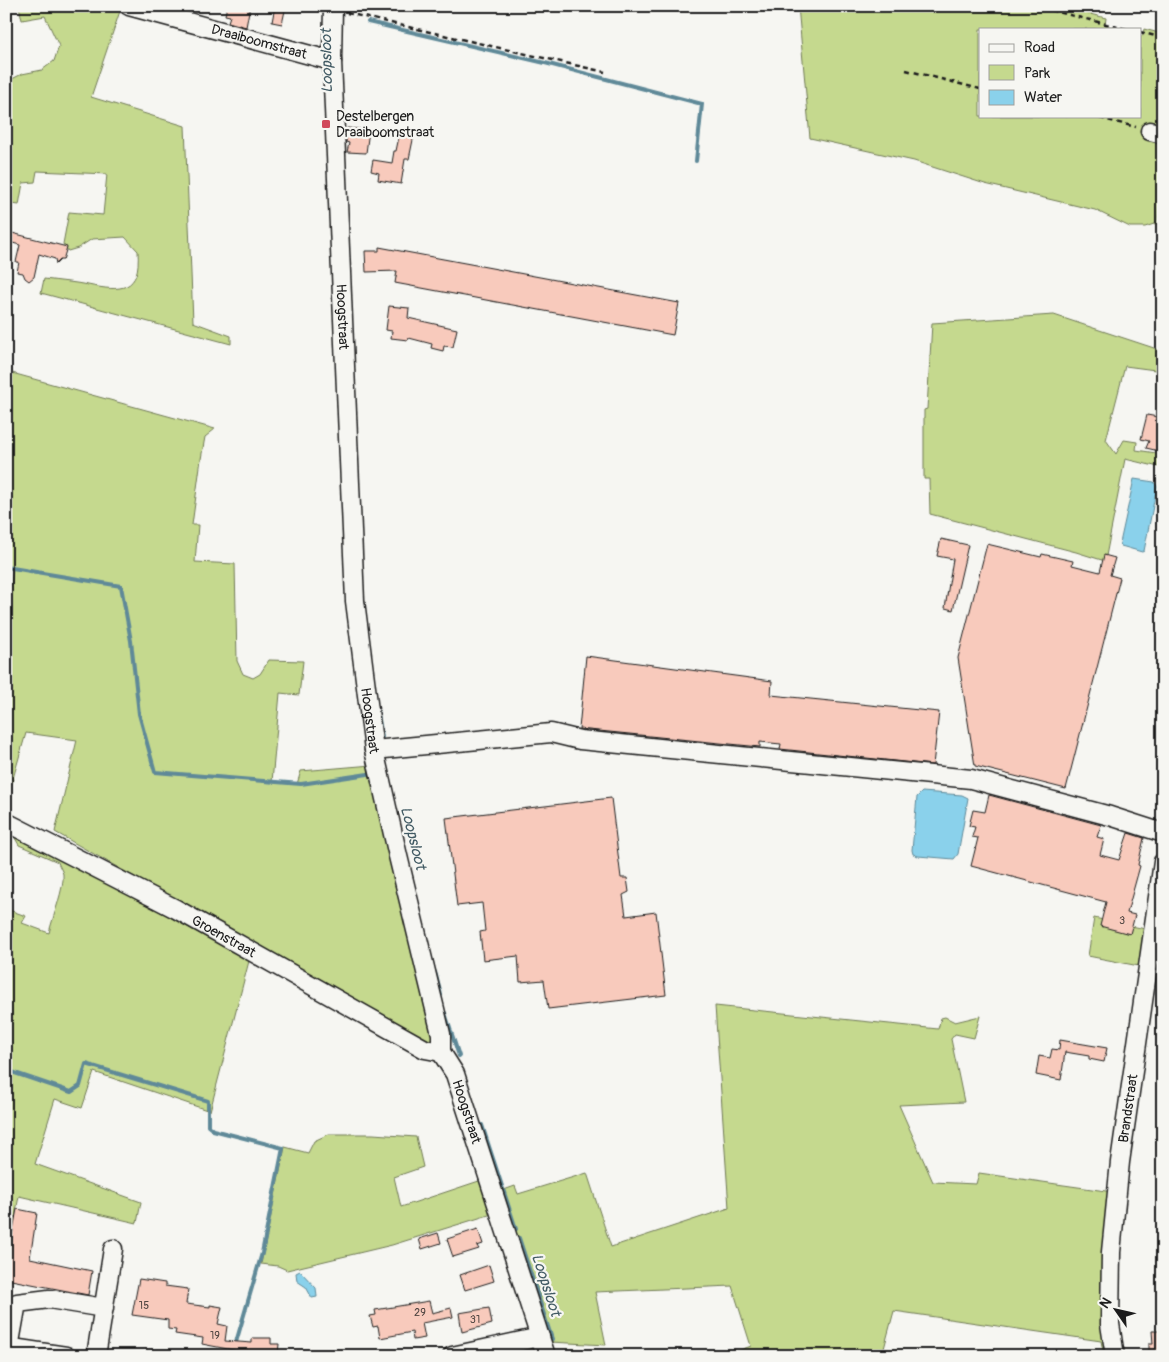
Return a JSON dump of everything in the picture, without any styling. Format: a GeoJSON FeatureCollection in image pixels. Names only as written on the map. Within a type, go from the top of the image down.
{"type":"FeatureCollection","features":[{"type":"Feature","properties":{"kind":"street","name":"Draaiboomstraat"},"geometry":{"type":"LineString","coordinates":[[129,6],[332,61]]}},
{"type":"Feature","properties":{"kind":"street","name":"Hoogstraat"},"geometry":{"type":"LineString","coordinates":[[333,8],[332,61],[355,601],[374,750],[441,1034],[441,1052],[455,1074],[546,1356]]}},
{"type":"Feature","properties":{"kind":"street"},"geometry":{"type":"LineString","coordinates":[[374,750],[551,733],[580,740],[971,779],[1110,816],[1163,833]]}},
{"type":"Feature","properties":{"kind":"street","name":"Groenstraat"},"geometry":{"type":"LineString","coordinates":[[6,822],[176,909],[425,1049],[441,1052]]}},
{"type":"Feature","properties":{"kind":"street","name":"Brandstraat"},"geometry":{"type":"LineString","coordinates":[[1115,1356],[1110,1324],[1110,1252],[1120,1162],[1163,862]]}},
{"type":"Feature","properties":{"kind":"street"},"geometry":{"type":"LineString","coordinates":[[96,1356],[113,1248]]}},
{"type":"Feature","properties":{"kind":"street"},"geometry":{"type":"LineString","coordinates":[[66,1356],[8,1348],[17,1303],[49,1299],[104,1308]]}},
{"type":"Feature","properties":{"kind":"street"},"geometry":{"type":"LineString","coordinates":[[452,1356],[540,1337]]}},
{"type":"Feature","properties":{"kind":"path"},"geometry":{"type":"LineString","coordinates":[[1034,6],[1122,28]]}},
{"type":"Feature","properties":{"kind":"path"},"geometry":{"type":"LineString","coordinates":[[333,8],[605,72]]}},
{"type":"Feature","properties":{"kind":"path"},"geometry":{"type":"LineString","coordinates":[[1142,33],[1163,38]]}},
{"type":"Feature","properties":{"kind":"path"},"geometry":{"type":"LineString","coordinates":[[906,70],[979,88]]}},
{"type":"Feature","properties":{"kind":"path"},"geometry":{"type":"LineString","coordinates":[[1100,118],[1156,132]]}},
{"type":"Feature","properties":{"kind":"green space"},"geometry":{"type":"Polygon","coordinates":[[[19,6],[94,6],[120,11],[91,97],[185,126],[193,322],[231,336],[231,344],[41,293],[44,279],[110,288],[126,286],[132,282],[136,275],[138,251],[125,237],[92,239],[78,248],[68,251],[63,244],[69,212],[103,215],[107,174],[37,171],[35,182],[23,183],[19,205],[6,203],[6,82],[22,74],[42,70],[54,61],[59,46],[45,16],[22,20],[19,6]]]}},
{"type":"Feature","properties":{"kind":"green space"},"geometry":{"type":"Polygon","coordinates":[[[798,6],[1058,6],[1106,18],[1105,25],[1115,28],[979,28],[979,118],[1142,118],[1142,36],[1144,29],[1163,34],[1163,170],[1161,171],[1157,223],[1145,227],[1130,227],[1095,210],[985,184],[914,161],[810,138],[798,6]]]}},
{"type":"Feature","properties":{"kind":"green space"},"geometry":{"type":"Polygon","coordinates":[[[1054,315],[1163,351],[1163,371],[1125,366],[1106,440],[1116,454],[1124,440],[1137,442],[1136,450],[1163,454],[1163,468],[1125,459],[1105,561],[930,514],[929,479],[924,479],[924,410],[927,409],[932,323],[1054,315]]]}},
{"type":"Feature","properties":{"kind":"green space"},"geometry":{"type":"Polygon","coordinates":[[[12,373],[215,429],[205,437],[201,459],[192,525],[198,525],[195,562],[235,564],[237,661],[243,674],[253,678],[260,674],[269,660],[303,661],[299,695],[280,693],[272,782],[297,784],[301,771],[372,765],[437,1041],[429,1043],[55,832],[77,740],[26,733],[6,803],[6,633],[13,567],[6,566],[6,411],[11,389],[12,373]]]}},
{"type":"Feature","properties":{"kind":"green space"},"geometry":{"type":"Polygon","coordinates":[[[17,832],[249,961],[210,1111],[94,1072],[82,1108],[55,1099],[35,1164],[141,1202],[137,1223],[19,1196],[8,1254],[6,1254],[6,909],[26,916],[22,923],[49,933],[63,879],[58,862],[19,845],[15,838],[17,832]]]}},
{"type":"Feature","properties":{"kind":"green space"},"geometry":{"type":"Polygon","coordinates":[[[1094,918],[1150,930],[1144,967],[1088,956],[1094,918]]]}},
{"type":"Feature","properties":{"kind":"green space"},"geometry":{"type":"Polygon","coordinates":[[[715,1006],[938,1029],[941,1018],[945,1017],[955,1022],[980,1016],[974,1038],[955,1034],[951,1039],[964,1102],[899,1105],[933,1182],[976,1184],[979,1173],[1113,1192],[1111,1356],[1104,1356],[1101,1341],[894,1311],[882,1356],[725,1356],[751,1346],[732,1286],[595,1292],[606,1345],[550,1342],[501,1191],[515,1186],[518,1194],[587,1173],[611,1247],[729,1208],[715,1006]]]}},
{"type":"Feature","properties":{"kind":"green space"},"geometry":{"type":"Polygon","coordinates":[[[329,1134],[373,1134],[416,1137],[423,1167],[394,1177],[401,1207],[482,1180],[492,1214],[392,1245],[287,1270],[278,1266],[261,1264],[285,1147],[308,1153],[314,1141],[329,1134]]]}},
{"type":"Feature","properties":{"kind":"water"},"geometry":{"type":"Polygon","coordinates":[[[1134,479],[1154,482],[1157,486],[1144,551],[1142,552],[1121,546],[1120,543],[1134,479]]]}},
{"type":"Feature","properties":{"kind":"water"},"geometry":{"type":"Polygon","coordinates":[[[922,792],[962,795],[968,798],[958,854],[954,859],[913,854],[917,797],[922,792]]]}},
{"type":"Feature","properties":{"kind":"water"},"geometry":{"type":"Polygon","coordinates":[[[300,1271],[316,1288],[317,1297],[312,1298],[306,1287],[297,1281],[296,1273],[300,1271]]]}},
{"type":"Feature","properties":{"kind":"building"},"geometry":{"type":"Polygon","coordinates":[[[227,6],[250,6],[246,27],[228,22],[230,16],[225,15],[227,6]]]}},
{"type":"Feature","properties":{"kind":"building"},"geometry":{"type":"Polygon","coordinates":[[[275,6],[286,6],[282,24],[272,22],[275,6]]]}},
{"type":"Feature","properties":{"kind":"building"},"geometry":{"type":"Polygon","coordinates":[[[347,128],[369,130],[366,153],[347,152],[349,143],[346,142],[347,128]]]}},
{"type":"Feature","properties":{"kind":"building"},"geometry":{"type":"Polygon","coordinates":[[[400,132],[414,135],[409,159],[405,159],[401,184],[378,180],[379,173],[371,171],[373,160],[392,163],[400,132]]]}},
{"type":"Feature","properties":{"kind":"building"},"geometry":{"type":"Polygon","coordinates":[[[12,233],[67,247],[63,260],[56,264],[55,259],[39,254],[34,277],[29,281],[23,273],[17,272],[19,262],[16,262],[20,245],[9,242],[12,233]]]}},
{"type":"Feature","properties":{"kind":"building"},"geometry":{"type":"Polygon","coordinates":[[[379,247],[679,303],[673,335],[395,283],[397,271],[366,272],[365,251],[379,251],[379,247]]]}},
{"type":"Feature","properties":{"kind":"building"},"geometry":{"type":"Polygon","coordinates":[[[389,306],[409,308],[408,318],[457,329],[453,347],[444,346],[443,351],[431,348],[432,344],[409,338],[408,340],[391,338],[392,331],[386,330],[389,306]]]}},
{"type":"Feature","properties":{"kind":"building"},"geometry":{"type":"Polygon","coordinates":[[[1147,415],[1163,418],[1163,433],[1159,451],[1146,448],[1149,441],[1141,439],[1147,415]]]}},
{"type":"Feature","properties":{"kind":"building"},"geometry":{"type":"Polygon","coordinates":[[[941,539],[968,545],[953,610],[945,608],[953,559],[937,556],[941,539]]]}},
{"type":"Feature","properties":{"kind":"building"},"geometry":{"type":"Polygon","coordinates":[[[987,544],[1041,557],[1042,554],[1073,561],[1072,565],[1100,572],[1104,555],[1115,558],[1110,575],[1120,578],[1066,789],[975,766],[958,658],[987,544]]]}},
{"type":"Feature","properties":{"kind":"building"},"geometry":{"type":"Polygon","coordinates":[[[586,656],[772,681],[771,695],[939,712],[933,765],[780,749],[781,744],[760,742],[760,747],[579,729],[586,656]]]}},
{"type":"Feature","properties":{"kind":"building"},"geometry":{"type":"Polygon","coordinates":[[[989,795],[1101,825],[1097,837],[1104,839],[1100,855],[1119,860],[1128,833],[1144,838],[1138,865],[1140,866],[1127,913],[1135,915],[1130,934],[1100,926],[1106,902],[971,866],[978,838],[972,837],[975,827],[969,826],[973,810],[985,812],[989,795]]]}},
{"type":"Feature","properties":{"kind":"building"},"geometry":{"type":"Polygon","coordinates":[[[611,798],[621,878],[627,878],[629,892],[623,895],[626,916],[656,912],[666,995],[548,1009],[544,980],[520,982],[518,956],[483,960],[480,932],[485,931],[482,903],[457,906],[446,818],[611,798]]]}},
{"type":"Feature","properties":{"kind":"building"},"geometry":{"type":"Polygon","coordinates":[[[1060,1040],[1107,1048],[1104,1062],[1089,1059],[1089,1056],[1065,1052],[1061,1080],[1036,1075],[1039,1056],[1050,1058],[1052,1049],[1059,1050],[1060,1040]]]}},
{"type":"Feature","properties":{"kind":"building"},"geometry":{"type":"Polygon","coordinates":[[[17,1209],[37,1213],[30,1258],[92,1271],[88,1295],[6,1279],[6,1267],[17,1209]]]}},
{"type":"Feature","properties":{"kind":"building"},"geometry":{"type":"Polygon","coordinates":[[[478,1229],[483,1244],[477,1246],[479,1249],[453,1257],[447,1239],[478,1229]]]}},
{"type":"Feature","properties":{"kind":"building"},"geometry":{"type":"Polygon","coordinates":[[[438,1233],[441,1243],[422,1249],[419,1239],[438,1233]]]}},
{"type":"Feature","properties":{"kind":"building"},"geometry":{"type":"Polygon","coordinates":[[[489,1265],[494,1281],[465,1290],[460,1275],[489,1265]]]}},
{"type":"Feature","properties":{"kind":"building"},"geometry":{"type":"Polygon","coordinates":[[[139,1279],[165,1283],[165,1286],[188,1289],[186,1304],[222,1307],[218,1324],[227,1326],[225,1341],[252,1343],[252,1338],[271,1338],[271,1344],[279,1344],[278,1354],[271,1354],[271,1356],[237,1356],[238,1351],[202,1344],[203,1338],[175,1334],[176,1330],[168,1329],[168,1320],[132,1315],[139,1279]]]}},
{"type":"Feature","properties":{"kind":"building"},"geometry":{"type":"Polygon","coordinates":[[[429,1301],[432,1313],[451,1308],[453,1317],[422,1323],[425,1338],[413,1340],[412,1332],[380,1338],[378,1326],[373,1327],[370,1316],[376,1315],[375,1310],[429,1301]]]}},
{"type":"Feature","properties":{"kind":"building"},"geometry":{"type":"Polygon","coordinates":[[[489,1308],[492,1324],[462,1332],[459,1313],[489,1308]]]}},
{"type":"Feature","properties":{"kind":"building"},"geometry":{"type":"Polygon","coordinates":[[[1152,1331],[1163,1331],[1163,1356],[1153,1356],[1149,1352],[1149,1344],[1153,1344],[1152,1331]]]}},
{"type":"Feature","properties":{"kind":"waterway"},"geometry":{"type":"LineString","coordinates":[[368,22],[545,63],[702,104],[696,161]]}},
{"type":"Feature","properties":{"kind":"waterway"},"geometry":{"type":"LineString","coordinates":[[6,567],[121,586],[131,641],[139,714],[155,772],[301,784],[368,774]]}},
{"type":"Feature","properties":{"kind":"waterway","name":"Loopsloot"},"geometry":{"type":"LineString","coordinates":[[377,708],[382,737]]}},
{"type":"Feature","properties":{"kind":"waterway","name":"Loopsloot"},"geometry":{"type":"LineString","coordinates":[[435,972],[441,995]]}},
{"type":"Feature","properties":{"kind":"waterway","name":"Loopsloot"},"geometry":{"type":"LineString","coordinates":[[445,1013],[459,1056]]}},
{"type":"Feature","properties":{"kind":"waterway"},"geometry":{"type":"LineString","coordinates":[[6,1070],[71,1092],[80,1086],[86,1064],[208,1101],[208,1126],[213,1130],[283,1148],[262,1253],[232,1356]]}},
{"type":"Feature","properties":{"kind":"waterway","name":"Loopsloot"},"geometry":{"type":"LineString","coordinates":[[482,1125],[516,1229]]}},
{"type":"Feature","properties":{"kind":"waterway","name":"Loopsloot"},"geometry":{"type":"LineString","coordinates":[[519,1238],[552,1339]]}},
{"type":"Feature","properties":{"kind":"place","name":"Destelbergen Draaiboomstraat"},"geometry":{"type":"Point","coordinates":[326,124]}}]}
